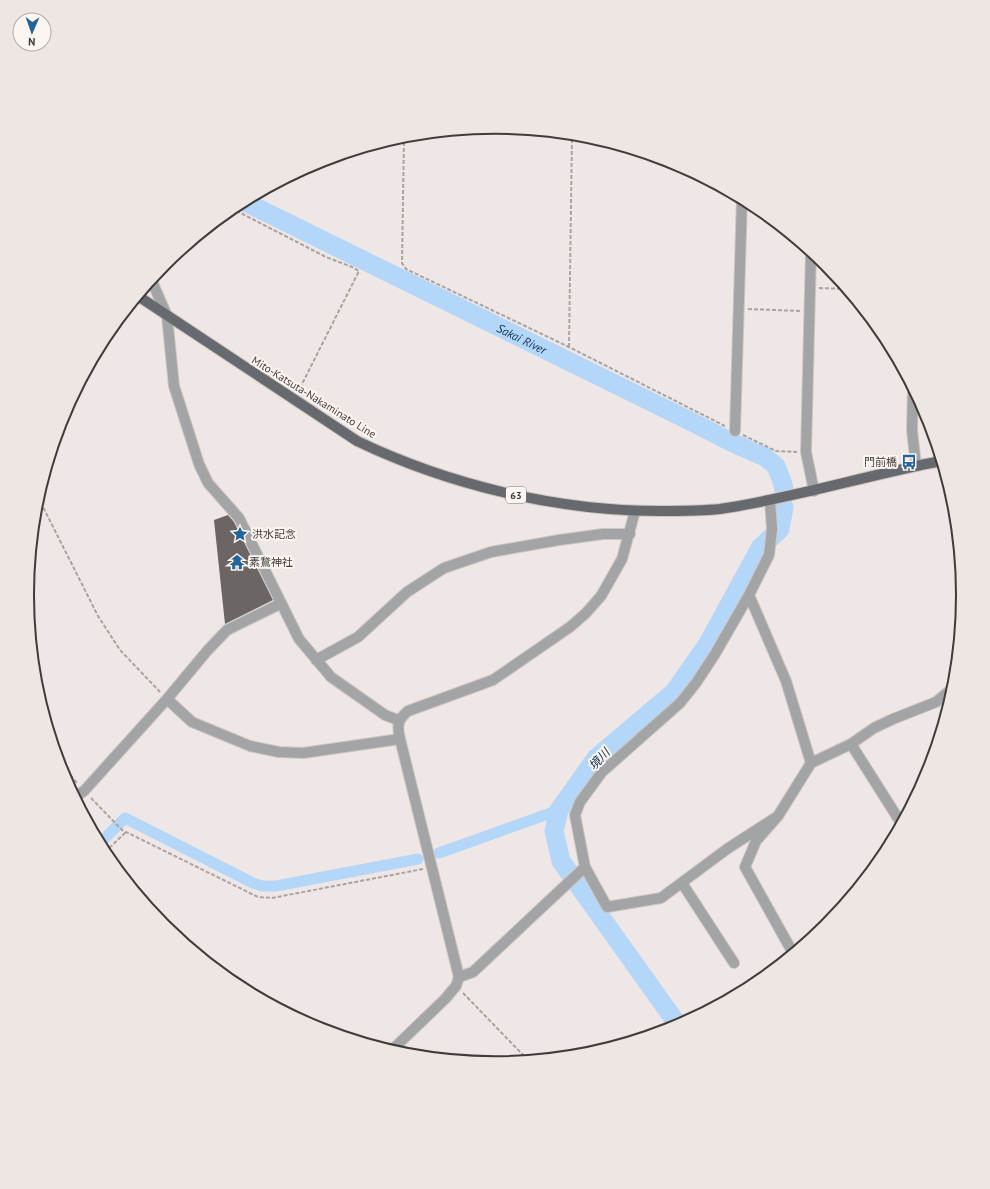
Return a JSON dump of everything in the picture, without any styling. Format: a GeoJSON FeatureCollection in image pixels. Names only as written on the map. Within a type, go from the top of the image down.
{"type":"FeatureCollection","features":[{"type":"Feature","properties":{"kind":"main road","name":"Mito-Katsuta-Nakaminato Line"},"geometry":{"type":"LineString","coordinates":[[142,299],[356,441],[386,455],[442,475],[516,495],[571,506],[636,511],[703,510],[770,501],[936,462]]}},
{"type":"Feature","properties":{"kind":"street"},"geometry":{"type":"LineString","coordinates":[[735,431],[742,205]]}},
{"type":"Feature","properties":{"kind":"street"},"geometry":{"type":"LineString","coordinates":[[811,259],[806,452],[814,490]]}},
{"type":"Feature","properties":{"kind":"street"},"geometry":{"type":"LineString","coordinates":[[154,285],[167,316],[174,386],[199,464],[208,483],[239,518],[298,639],[331,677],[385,715],[398,720]]}},
{"type":"Feature","properties":{"kind":"street"},"geometry":{"type":"LineString","coordinates":[[913,401],[912,430],[916,466]]}},
{"type":"Feature","properties":{"kind":"street"},"geometry":{"type":"LineString","coordinates":[[770,501],[772,530],[769,555],[749,595],[696,683],[680,703],[602,772],[580,802],[575,815],[582,870],[607,907],[662,898],[727,849],[778,816]]}},
{"type":"Feature","properties":{"kind":"street"},"geometry":{"type":"LineString","coordinates":[[458,982],[432,867],[397,726],[398,720],[408,712],[493,680],[570,627],[596,602],[613,577],[622,558],[636,511]]}},
{"type":"Feature","properties":{"kind":"street"},"geometry":{"type":"LineString","coordinates":[[316,660],[358,637],[407,592],[444,568],[491,552],[603,534],[630,534]]}},
{"type":"Feature","properties":{"kind":"street"},"geometry":{"type":"LineString","coordinates":[[749,595],[786,681],[811,763]]}},
{"type":"Feature","properties":{"kind":"street"},"geometry":{"type":"LineString","coordinates":[[80,793],[167,699],[207,651],[227,630],[280,604]]}},
{"type":"Feature","properties":{"kind":"street"},"geometry":{"type":"LineString","coordinates":[[790,948],[745,867],[756,841],[778,816],[811,763],[851,744],[880,725],[936,702],[944,695]]}},
{"type":"Feature","properties":{"kind":"street"},"geometry":{"type":"LineString","coordinates":[[167,699],[192,722],[250,746],[279,752],[304,753],[400,739]]}},
{"type":"Feature","properties":{"kind":"street"},"geometry":{"type":"LineString","coordinates":[[851,744],[898,818]]}},
{"type":"Feature","properties":{"kind":"street"},"geometry":{"type":"LineString","coordinates":[[397,1045],[458,982],[473,972],[582,870]]}},
{"type":"Feature","properties":{"kind":"street"},"geometry":{"type":"LineString","coordinates":[[682,883],[734,963]]}},
{"type":"Feature","properties":{"kind":"path"},"geometry":{"type":"LineString","coordinates":[[569,347],[572,140]]}},
{"type":"Feature","properties":{"kind":"path"},"geometry":{"type":"LineString","coordinates":[[404,142],[402,263],[406,269],[569,347],[776,451],[806,452]]}},
{"type":"Feature","properties":{"kind":"path"},"geometry":{"type":"LineString","coordinates":[[238,212],[326,257],[359,271],[299,390],[292,399]]}},
{"type":"Feature","properties":{"kind":"path"},"geometry":{"type":"LineString","coordinates":[[810,288],[840,289]]}},
{"type":"Feature","properties":{"kind":"path"},"geometry":{"type":"LineString","coordinates":[[738,309],[809,311]]}},
{"type":"Feature","properties":{"kind":"path"},"geometry":{"type":"LineString","coordinates":[[43,506],[98,616],[120,650],[167,699]]}},
{"type":"Feature","properties":{"kind":"path"},"geometry":{"type":"LineString","coordinates":[[114,821],[122,830],[258,897],[272,898],[432,867]]}},
{"type":"Feature","properties":{"kind":"path"},"geometry":{"type":"LineString","coordinates":[[110,847],[126,832]]}},
{"type":"Feature","properties":{"kind":"path"},"geometry":{"type":"LineString","coordinates":[[458,982],[523,1055]]}},
{"type":"Feature","properties":{"kind":"building","name":"素鵞神社"},"geometry":{"type":"Polygon","coordinates":[[[228,515],[234,522],[273,600],[225,624],[214,520],[228,515]]]}},
{"type":"Feature","properties":{"kind":"waterway","name":"Sakai River"},"geometry":{"type":"LineString","coordinates":[[250,204],[733,443],[765,457],[776,466],[784,490]]}},
{"type":"Feature","properties":{"kind":"waterway","name":"境川"},"geometry":{"type":"LineString","coordinates":[[674,1019],[561,861],[554,831],[559,810],[596,758],[674,692],[707,645],[760,548],[780,529],[784,507]]}},
{"type":"Feature","properties":{"kind":"waterway"},"geometry":{"type":"LineString","coordinates":[[439,853],[559,810]]}},
{"type":"Feature","properties":{"kind":"waterway"},"geometry":{"type":"LineString","coordinates":[[104,839],[125,818],[253,883],[262,886],[276,886],[418,859]]}},
{"type":"Feature","properties":{"kind":"place","name":"門前橋"},"geometry":{"type":"Point","coordinates":[909,462]}},
{"type":"Feature","properties":{"kind":"place","name":"洪水記念"},"geometry":{"type":"Point","coordinates":[240,534]}},
{"type":"Feature","properties":{"kind":"place","name":"素鵞神社"},"geometry":{"type":"Point","coordinates":[237,562]}}]}
